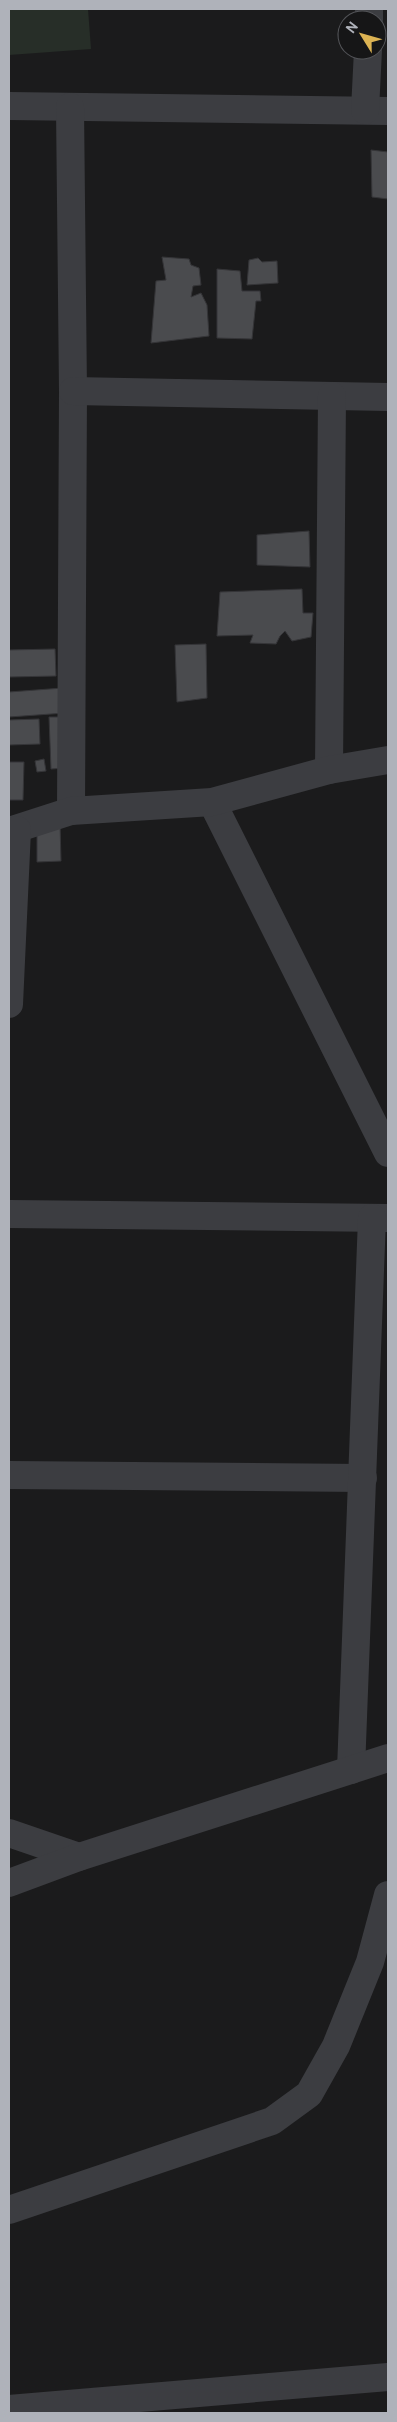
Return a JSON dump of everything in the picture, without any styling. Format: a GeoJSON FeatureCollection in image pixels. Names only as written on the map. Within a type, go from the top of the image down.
{"type":"FeatureCollection","features":[{"type":"Feature","properties":{"kind":"street"},"geometry":{"type":"LineString","coordinates":[[9,106],[377,111],[369,60]]}},
{"type":"Feature","properties":{"kind":"street"},"geometry":{"type":"LineString","coordinates":[[70,106],[73,391],[71,811]]}},
{"type":"Feature","properties":{"kind":"street"},"geometry":{"type":"LineString","coordinates":[[73,391],[388,397]]}},
{"type":"Feature","properties":{"kind":"street"},"geometry":{"type":"LineString","coordinates":[[329,770],[332,396]]}},
{"type":"Feature","properties":{"kind":"street"},"geometry":{"type":"LineString","coordinates":[[9,1004],[13,830],[71,811],[212,802],[329,770],[388,760]]}},
{"type":"Feature","properties":{"kind":"street"},"geometry":{"type":"LineString","coordinates":[[212,802],[388,1153]]}},
{"type":"Feature","properties":{"kind":"street"},"geometry":{"type":"LineString","coordinates":[[9,1214],[380,1218],[363,1478],[351,1770]]}},
{"type":"Feature","properties":{"kind":"street"},"geometry":{"type":"LineString","coordinates":[[9,1474],[363,1478]]}},
{"type":"Feature","properties":{"kind":"street"},"geometry":{"type":"LineString","coordinates":[[9,1883],[79,1857],[388,1758]]}},
{"type":"Feature","properties":{"kind":"street"},"geometry":{"type":"LineString","coordinates":[[9,1833],[79,1857]]}},
{"type":"Feature","properties":{"kind":"street"},"geometry":{"type":"LineString","coordinates":[[9,2210],[272,2121],[309,2094],[336,2046],[370,1962],[388,1895]]}},
{"type":"Feature","properties":{"kind":"street"},"geometry":{"type":"LineString","coordinates":[[9,2409],[388,2376]]}},
{"type":"Feature","properties":{"kind":"shaded area"},"geometry":{"type":"Polygon","coordinates":[[[9,9],[88,9],[91,49],[9,55],[9,9]]]}},
{"type":"Feature","properties":{"kind":"building"},"geometry":{"type":"Polygon","coordinates":[[[371,150],[388,152],[388,199],[372,197],[371,150]]]}},
{"type":"Feature","properties":{"kind":"building"},"geometry":{"type":"Polygon","coordinates":[[[162,257],[189,259],[191,265],[199,268],[201,285],[193,286],[191,297],[201,293],[207,305],[209,336],[151,343],[156,281],[166,280],[162,257]]]}},
{"type":"Feature","properties":{"kind":"building"},"geometry":{"type":"Polygon","coordinates":[[[258,258],[262,262],[277,261],[278,283],[247,285],[249,260],[258,258]]]}},
{"type":"Feature","properties":{"kind":"building"},"geometry":{"type":"Polygon","coordinates":[[[217,269],[240,271],[242,291],[260,291],[261,301],[256,301],[252,339],[217,338],[217,269]]]}},
{"type":"Feature","properties":{"kind":"building"},"geometry":{"type":"Polygon","coordinates":[[[309,531],[310,567],[257,565],[257,535],[309,531]]]}},
{"type":"Feature","properties":{"kind":"building"},"geometry":{"type":"Polygon","coordinates":[[[302,589],[303,613],[313,613],[311,637],[292,641],[285,631],[276,644],[250,643],[253,635],[217,636],[220,592],[302,589]]]}},
{"type":"Feature","properties":{"kind":"building"},"geometry":{"type":"Polygon","coordinates":[[[206,644],[207,698],[177,702],[175,645],[206,644]]]}},
{"type":"Feature","properties":{"kind":"building"},"geometry":{"type":"Polygon","coordinates":[[[55,649],[56,676],[9,677],[9,650],[55,649]]]}},
{"type":"Feature","properties":{"kind":"building"},"geometry":{"type":"Polygon","coordinates":[[[63,688],[65,713],[9,717],[9,692],[63,688]]]}},
{"type":"Feature","properties":{"kind":"building"},"geometry":{"type":"Polygon","coordinates":[[[49,717],[64,717],[65,768],[51,769],[49,717]]]}},
{"type":"Feature","properties":{"kind":"building"},"geometry":{"type":"Polygon","coordinates":[[[39,719],[40,744],[9,745],[9,720],[39,719]]]}},
{"type":"Feature","properties":{"kind":"building"},"geometry":{"type":"Polygon","coordinates":[[[44,759],[46,771],[37,772],[35,761],[44,759]]]}},
{"type":"Feature","properties":{"kind":"building"},"geometry":{"type":"Polygon","coordinates":[[[9,762],[24,762],[23,800],[9,800],[9,762]]]}},
{"type":"Feature","properties":{"kind":"building"},"geometry":{"type":"Polygon","coordinates":[[[37,824],[60,824],[61,861],[37,862],[37,824]]]}}]}
